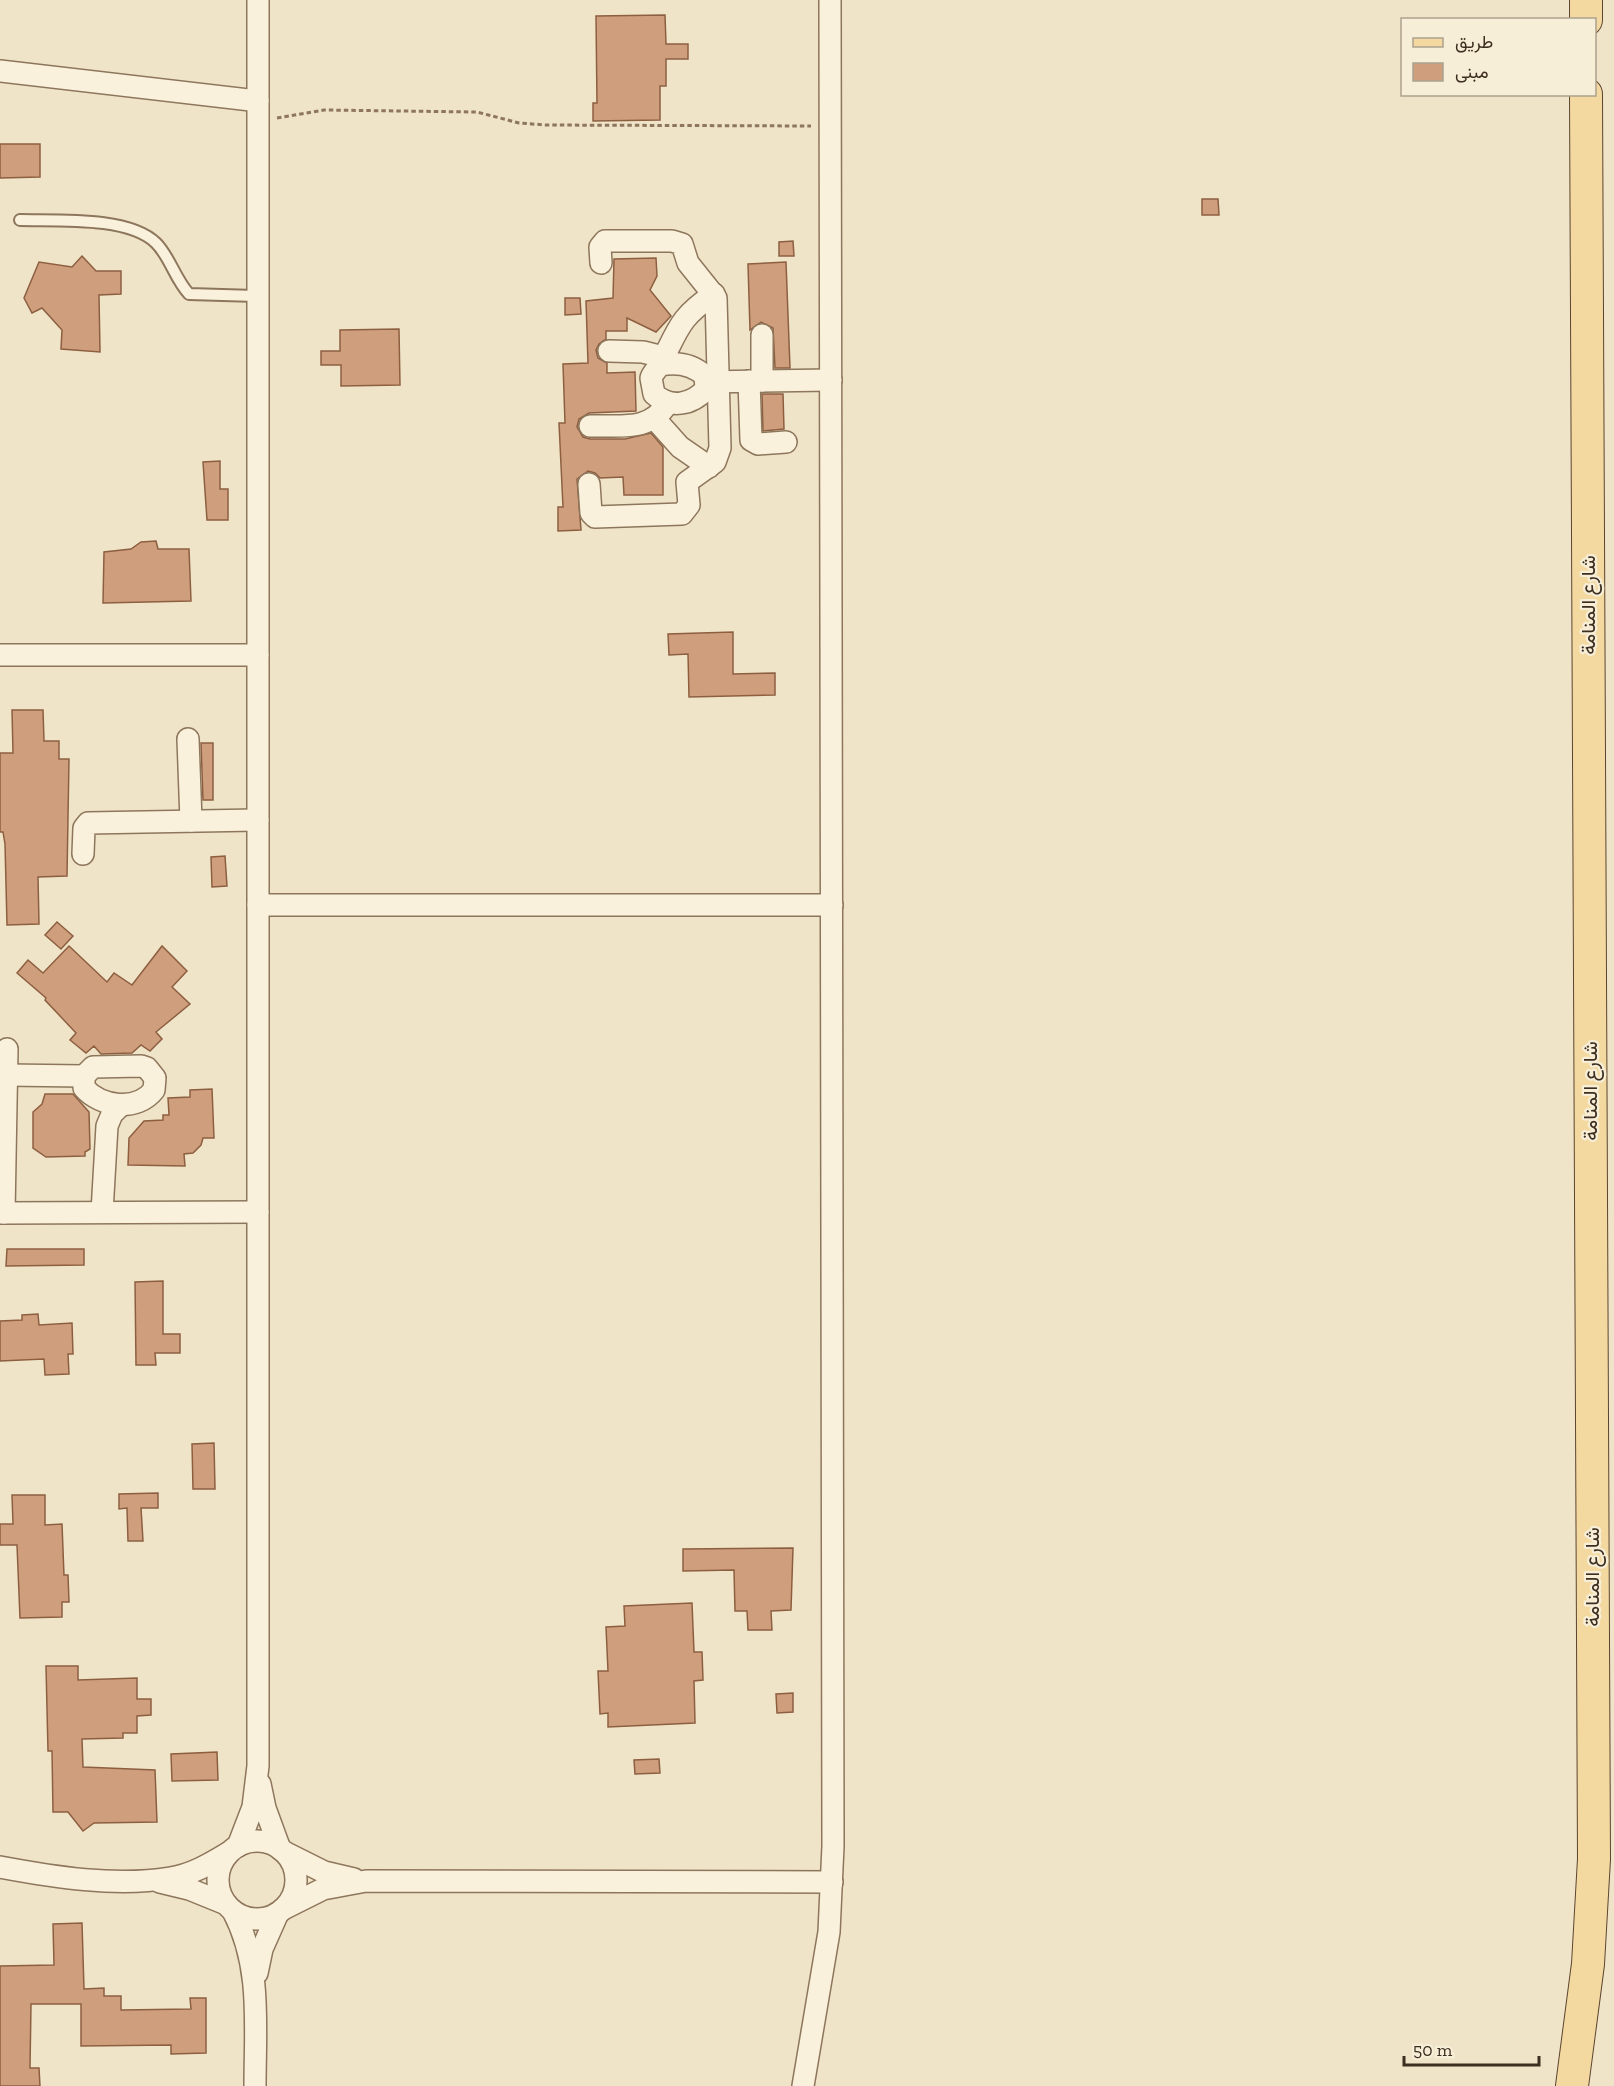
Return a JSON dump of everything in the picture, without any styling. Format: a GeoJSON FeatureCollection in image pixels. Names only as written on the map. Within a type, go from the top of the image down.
{"type":"FeatureCollection","features":[{"type":"Feature","properties":{"kind":"main road"},"geometry":{"type":"LineString","coordinates":[[1586,0],[1586,18]]}},
{"type":"Feature","properties":{"kind":"main road","name":"شارع المنامة"},"geometry":{"type":"LineString","coordinates":[[1572,2086],[1588,1964],[1594,1859],[1586,96]]}},
{"type":"Feature","properties":{"kind":"street"},"geometry":{"type":"LineString","coordinates":[[255,2086],[255,1988],[250,1948],[220,1891],[218,1878],[221,1864],[233,1849],[253,1807],[258,1766],[258,0]]}},
{"type":"Feature","properties":{"kind":"street"},"geometry":{"type":"LineString","coordinates":[[803,2086],[829,1932],[832,1882],[830,0]]}},
{"type":"Feature","properties":{"kind":"street"},"geometry":{"type":"LineString","coordinates":[[0,71],[257,111]]}},
{"type":"Feature","properties":{"kind":"street"},"geometry":{"type":"LineString","coordinates":[[589,484],[591,513],[595,517],[677,516],[682,514],[689,505],[687,482],[689,478],[710,467],[718,456],[720,448],[713,382],[717,304],[714,294],[688,264],[682,244],[677,241],[606,241],[600,247],[601,263]]}},
{"type":"Feature","properties":{"kind":"street"},"geometry":{"type":"LineString","coordinates":[[713,382],[694,400],[668,403],[660,400],[651,387],[651,378],[682,320],[714,294]]}},
{"type":"Feature","properties":{"kind":"street"},"geometry":{"type":"LineString","coordinates":[[762,334],[751,440],[758,444],[786,442]]}},
{"type":"Feature","properties":{"kind":"street"},"geometry":{"type":"LineString","coordinates":[[609,351],[643,352],[662,361],[693,367],[713,382],[831,380]]}},
{"type":"Feature","properties":{"kind":"street"},"geometry":{"type":"LineString","coordinates":[[590,426],[646,424],[655,419],[668,403]]}},
{"type":"Feature","properties":{"kind":"street"},"geometry":{"type":"LineString","coordinates":[[655,419],[680,447],[710,467]]}},
{"type":"Feature","properties":{"kind":"street"},"geometry":{"type":"LineString","coordinates":[[0,655],[258,655]]}},
{"type":"Feature","properties":{"kind":"street"},"geometry":{"type":"LineString","coordinates":[[188,739],[191,821]]}},
{"type":"Feature","properties":{"kind":"street"},"geometry":{"type":"LineString","coordinates":[[83,854],[84,828],[88,823],[258,820]]}},
{"type":"Feature","properties":{"kind":"street"},"geometry":{"type":"LineString","coordinates":[[258,905],[832,905]]}},
{"type":"Feature","properties":{"kind":"street"},"geometry":{"type":"LineString","coordinates":[[7,1049],[2,1213],[258,1212]]}},
{"type":"Feature","properties":{"kind":"street"},"geometry":{"type":"LineString","coordinates":[[93,1067],[147,1068],[155,1078],[154,1090],[145,1099],[121,1105],[105,1103],[89,1094],[83,1082],[84,1076],[93,1067]]}},
{"type":"Feature","properties":{"kind":"street"},"geometry":{"type":"LineString","coordinates":[[6,1075],[84,1076]]}},
{"type":"Feature","properties":{"kind":"street"},"geometry":{"type":"LineString","coordinates":[[102,1212],[107,1126],[112,1114],[121,1105]]}},
{"type":"Feature","properties":{"kind":"street"},"geometry":{"type":"LineString","coordinates":[[255,1988],[262,1949],[296,1887],[292,1862],[282,1850],[265,1808],[258,1766]]}},
{"type":"Feature","properties":{"kind":"street"},"geometry":{"type":"LineString","coordinates":[[151,1881],[191,1873],[252,1841],[267,1842],[324,1872],[366,1881]]}},
{"type":"Feature","properties":{"kind":"street"},"geometry":{"type":"LineString","coordinates":[[0,1867],[67,1877],[151,1881],[189,1889],[255,1920],[281,1911],[323,1889],[366,1881],[832,1882]]}},
{"type":"Feature","properties":{"kind":"lane"},"geometry":{"type":"LineString","coordinates":[[20,219],[128,228],[155,242],[177,280],[189,294],[258,296]]}},
{"type":"Feature","properties":{"kind":"path"},"geometry":{"type":"LineString","coordinates":[[257,111],[299,113],[335,110],[477,112],[519,123],[546,125],[831,126]]}},
{"type":"Feature","properties":{"kind":"building"},"geometry":{"type":"Polygon","coordinates":[[[665,15],[666,44],[688,44],[688,59],[666,59],[666,86],[660,86],[660,120],[593,121],[593,103],[597,103],[596,16],[665,15]]]}},
{"type":"Feature","properties":{"kind":"building"},"geometry":{"type":"Polygon","coordinates":[[[0,144],[40,144],[40,177],[0,178],[0,144]]]}},
{"type":"Feature","properties":{"kind":"building"},"geometry":{"type":"Polygon","coordinates":[[[1202,199],[1218,199],[1219,215],[1202,215],[1202,199]]]}},
{"type":"Feature","properties":{"kind":"building"},"geometry":{"type":"Polygon","coordinates":[[[793,241],[794,256],[779,256],[779,242],[793,241]]]}},
{"type":"Feature","properties":{"kind":"building"},"geometry":{"type":"Polygon","coordinates":[[[82,256],[96,271],[121,271],[121,294],[99,295],[100,352],[61,349],[62,330],[42,308],[32,313],[24,298],[39,262],[72,267],[82,256]]]}},
{"type":"Feature","properties":{"kind":"building"},"geometry":{"type":"Polygon","coordinates":[[[656,258],[657,276],[650,290],[671,316],[656,332],[627,318],[627,331],[606,331],[606,339],[599,344],[596,350],[598,358],[607,363],[607,373],[635,372],[636,411],[589,413],[579,419],[577,427],[583,437],[590,439],[625,439],[651,433],[663,447],[663,495],[624,495],[623,477],[600,478],[588,471],[577,479],[581,530],[558,531],[558,507],[563,507],[559,423],[565,423],[563,364],[588,363],[586,301],[613,298],[614,259],[656,258]]]}},
{"type":"Feature","properties":{"kind":"building"},"geometry":{"type":"Polygon","coordinates":[[[786,262],[790,368],[775,368],[773,328],[761,322],[750,330],[748,264],[786,262]]]}},
{"type":"Feature","properties":{"kind":"building"},"geometry":{"type":"Polygon","coordinates":[[[565,298],[580,298],[581,314],[565,315],[565,298]]]}},
{"type":"Feature","properties":{"kind":"building"},"geometry":{"type":"Polygon","coordinates":[[[399,329],[400,385],[341,386],[341,365],[321,365],[321,351],[340,351],[340,330],[399,329]]]}},
{"type":"Feature","properties":{"kind":"building"},"geometry":{"type":"Polygon","coordinates":[[[762,394],[783,394],[784,429],[763,431],[762,394]]]}},
{"type":"Feature","properties":{"kind":"building"},"geometry":{"type":"Polygon","coordinates":[[[220,461],[220,489],[228,489],[228,520],[207,520],[203,462],[220,461]]]}},
{"type":"Feature","properties":{"kind":"building"},"geometry":{"type":"Polygon","coordinates":[[[156,541],[158,549],[189,549],[191,601],[103,603],[104,552],[131,549],[141,542],[156,541]]]}},
{"type":"Feature","properties":{"kind":"building"},"geometry":{"type":"Polygon","coordinates":[[[733,632],[733,674],[775,673],[775,695],[689,697],[688,654],[669,655],[668,634],[733,632]]]}},
{"type":"Feature","properties":{"kind":"building"},"geometry":{"type":"Polygon","coordinates":[[[12,710],[43,710],[44,741],[59,741],[59,759],[69,759],[67,876],[38,877],[39,924],[7,925],[5,844],[3,832],[0,832],[0,753],[13,753],[12,710]]]}},
{"type":"Feature","properties":{"kind":"building"},"geometry":{"type":"Polygon","coordinates":[[[201,743],[213,743],[213,800],[203,800],[201,743]]]}},
{"type":"Feature","properties":{"kind":"building"},"geometry":{"type":"Polygon","coordinates":[[[225,856],[227,886],[212,887],[211,857],[225,856]]]}},
{"type":"Feature","properties":{"kind":"building"},"geometry":{"type":"Polygon","coordinates":[[[57,922],[73,936],[61,949],[45,935],[57,922]]]}},
{"type":"Feature","properties":{"kind":"building"},"geometry":{"type":"Polygon","coordinates":[[[69,946],[107,982],[114,973],[132,985],[162,946],[187,971],[172,987],[190,1004],[156,1032],[162,1039],[150,1051],[141,1045],[132,1053],[101,1054],[94,1046],[86,1053],[70,1040],[76,1033],[45,1000],[46,998],[17,973],[28,960],[43,973],[69,946]]]}},
{"type":"Feature","properties":{"kind":"building"},"geometry":{"type":"Polygon","coordinates":[[[212,1089],[214,1138],[203,1138],[201,1145],[193,1153],[184,1154],[185,1166],[128,1165],[129,1138],[144,1121],[163,1120],[163,1115],[169,1115],[168,1098],[190,1097],[190,1090],[212,1089]]]}},
{"type":"Feature","properties":{"kind":"building"},"geometry":{"type":"Polygon","coordinates":[[[45,1094],[73,1094],[89,1112],[90,1149],[85,1152],[85,1156],[46,1157],[33,1148],[33,1112],[42,1104],[45,1094]]]}},
{"type":"Feature","properties":{"kind":"building"},"geometry":{"type":"Polygon","coordinates":[[[7,1249],[84,1249],[84,1265],[6,1266],[7,1249]]]}},
{"type":"Feature","properties":{"kind":"building"},"geometry":{"type":"Polygon","coordinates":[[[163,1281],[163,1334],[180,1334],[180,1353],[155,1353],[156,1365],[136,1365],[135,1282],[163,1281]]]}},
{"type":"Feature","properties":{"kind":"building"},"geometry":{"type":"Polygon","coordinates":[[[38,1314],[39,1325],[72,1323],[73,1354],[68,1354],[69,1374],[45,1375],[44,1359],[0,1361],[0,1321],[22,1320],[22,1315],[38,1314]]]}},
{"type":"Feature","properties":{"kind":"building"},"geometry":{"type":"Polygon","coordinates":[[[214,1443],[215,1489],[193,1489],[192,1444],[214,1443]]]}},
{"type":"Feature","properties":{"kind":"building"},"geometry":{"type":"Polygon","coordinates":[[[158,1493],[158,1508],[141,1508],[143,1541],[128,1541],[127,1508],[119,1509],[119,1494],[158,1493]]]}},
{"type":"Feature","properties":{"kind":"building"},"geometry":{"type":"Polygon","coordinates":[[[12,1495],[45,1495],[45,1525],[62,1524],[64,1575],[68,1575],[69,1602],[62,1602],[62,1617],[20,1618],[17,1545],[0,1545],[0,1524],[13,1524],[12,1495]]]}},
{"type":"Feature","properties":{"kind":"building"},"geometry":{"type":"Polygon","coordinates":[[[793,1548],[791,1610],[771,1611],[772,1630],[748,1630],[747,1611],[735,1611],[734,1570],[683,1571],[683,1549],[793,1548]]]}},
{"type":"Feature","properties":{"kind":"building"},"geometry":{"type":"Polygon","coordinates":[[[692,1603],[694,1652],[702,1652],[703,1680],[694,1681],[695,1723],[608,1727],[608,1713],[600,1714],[598,1671],[608,1671],[606,1627],[625,1626],[624,1606],[692,1603]]]}},
{"type":"Feature","properties":{"kind":"building"},"geometry":{"type":"Polygon","coordinates":[[[46,1666],[78,1666],[78,1680],[137,1678],[137,1699],[151,1699],[151,1715],[137,1716],[137,1733],[123,1733],[123,1738],[82,1739],[83,1767],[155,1770],[157,1822],[94,1823],[83,1831],[68,1812],[53,1812],[52,1751],[48,1751],[46,1666]]]}},
{"type":"Feature","properties":{"kind":"building"},"geometry":{"type":"Polygon","coordinates":[[[793,1693],[793,1712],[777,1713],[776,1694],[793,1693]]]}},
{"type":"Feature","properties":{"kind":"building"},"geometry":{"type":"Polygon","coordinates":[[[217,1752],[218,1780],[172,1781],[171,1754],[217,1752]]]}},
{"type":"Feature","properties":{"kind":"building"},"geometry":{"type":"Polygon","coordinates":[[[659,1759],[660,1773],[635,1774],[634,1760],[659,1759]]]}},
{"type":"Feature","properties":{"kind":"building"},"geometry":{"type":"Polygon","coordinates":[[[82,1923],[84,1989],[104,1988],[104,1996],[121,1996],[121,2010],[191,2009],[190,1998],[206,1998],[206,2053],[171,2054],[171,2045],[81,2046],[81,2004],[31,2004],[30,2068],[39,2068],[40,2086],[0,2086],[0,1966],[54,1965],[53,1924],[82,1923]]]}}]}
